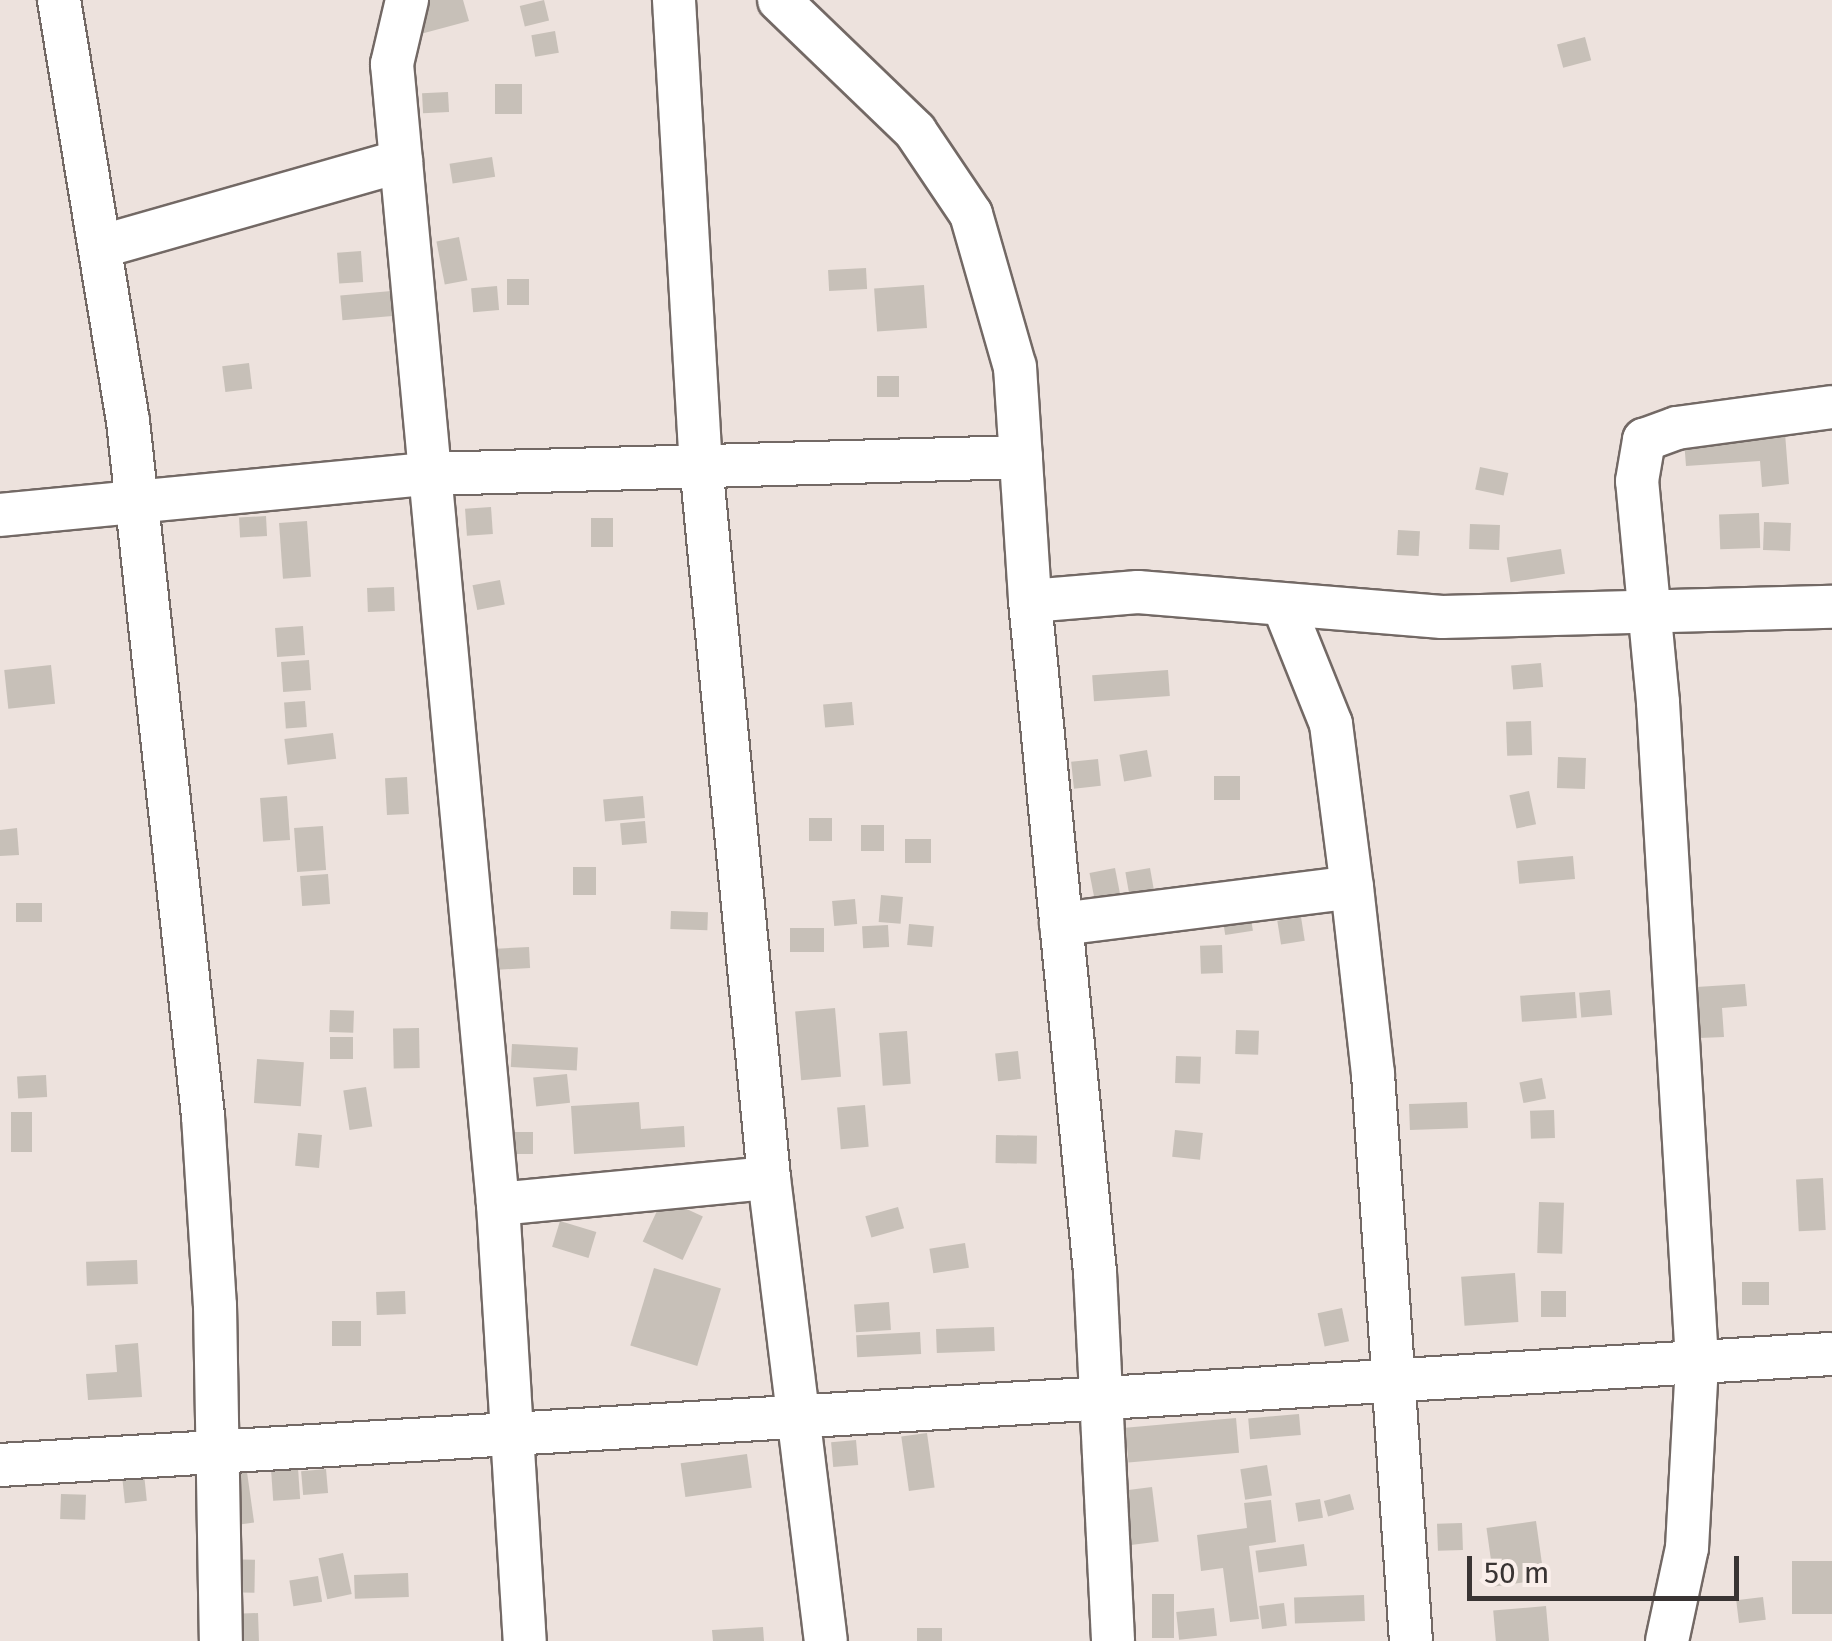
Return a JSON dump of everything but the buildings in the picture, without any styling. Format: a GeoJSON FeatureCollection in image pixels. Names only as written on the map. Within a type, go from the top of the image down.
{"type":"FeatureCollection","features":[{"type":"Feature","properties":{"kind":"street"},"geometry":{"type":"LineString","coordinates":[[59,0],[103,246],[136,498],[203,1116],[220,1450],[221,1641]]}},
{"type":"Feature","properties":{"kind":"street"},"geometry":{"type":"LineString","coordinates":[[407,0],[392,64],[498,1204],[526,1641]]}},
{"type":"Feature","properties":{"kind":"street"},"geometry":{"type":"LineString","coordinates":[[674,0],[701,464],[769,1178],[826,1641]]}},
{"type":"Feature","properties":{"kind":"street"},"geometry":{"type":"LineString","coordinates":[[779,0],[915,130],[971,214],[1015,367],[1030,601],[1101,1396],[1113,1641]]}},
{"type":"Feature","properties":{"kind":"street"},"geometry":{"type":"LineString","coordinates":[[103,246],[402,161]]}},
{"type":"Feature","properties":{"kind":"street"},"geometry":{"type":"LineString","coordinates":[[1668,1641],[1687,1548],[1697,1361],[1637,481],[1644,440],[1677,428],[1832,407]]}},
{"type":"Feature","properties":{"kind":"street"},"geometry":{"type":"LineString","coordinates":[[0,515],[136,498],[429,474],[1021,457]]}},
{"type":"Feature","properties":{"kind":"street"},"geometry":{"type":"LineString","coordinates":[[1030,601],[1138,592],[1442,617],[1649,615],[1832,607]]}},
{"type":"Feature","properties":{"kind":"street"},"geometry":{"type":"LineString","coordinates":[[1284,607],[1331,724],[1352,886],[1395,1378],[1411,1641]]}},
{"type":"Feature","properties":{"kind":"street"},"geometry":{"type":"LineString","coordinates":[[1061,924],[1352,886]]}},
{"type":"Feature","properties":{"kind":"street"},"geometry":{"type":"LineString","coordinates":[[498,1204],[769,1178]]}},
{"type":"Feature","properties":{"kind":"street"},"geometry":{"type":"LineString","coordinates":[[0,1466],[1832,1354]]}}]}
